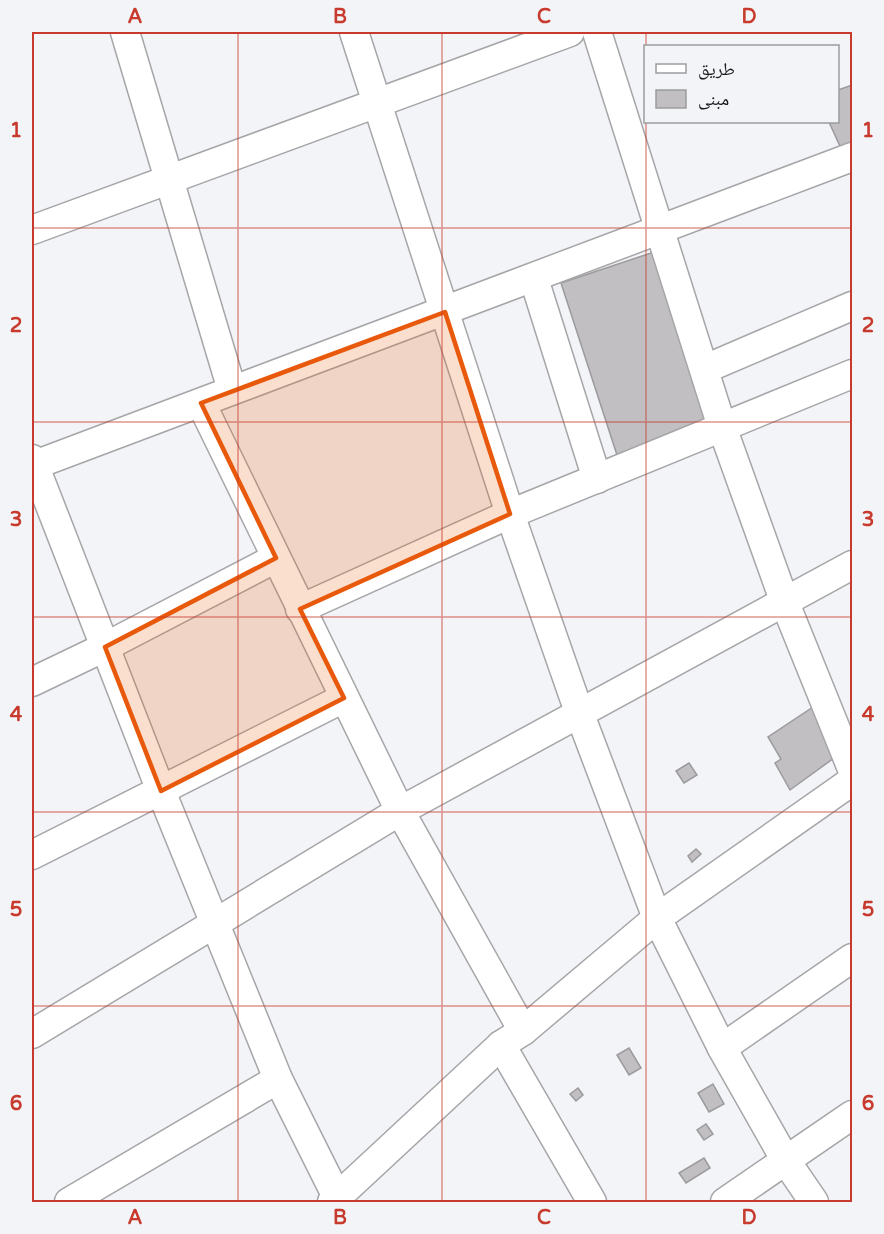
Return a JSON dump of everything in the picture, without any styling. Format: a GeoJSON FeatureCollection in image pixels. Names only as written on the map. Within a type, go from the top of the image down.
{"type":"FeatureCollection","features":[{"type":"Feature","properties":{"kind":"street"},"geometry":{"type":"LineString","coordinates":[[125,32],[232,390]]}},
{"type":"Feature","properties":{"kind":"street"},"geometry":{"type":"LineString","coordinates":[[354,32],[510,514],[579,712],[657,918],[723,1048],[786,1161],[814,1203]]}},
{"type":"Feature","properties":{"kind":"street"},"geometry":{"type":"LineString","coordinates":[[32,230],[570,32]]}},
{"type":"Feature","properties":{"kind":"street"},"geometry":{"type":"LineString","coordinates":[[597,32],[722,427],[785,603],[852,769]]}},
{"type":"Feature","properties":{"kind":"street"},"geometry":{"type":"LineString","coordinates":[[852,157],[534,279],[201,403],[32,463],[161,791],[278,1079],[335,1200],[512,1038],[657,918],[852,782]]}},
{"type":"Feature","properties":{"kind":"street"},"geometry":{"type":"LineString","coordinates":[[534,279],[597,479]]}},
{"type":"Feature","properties":{"kind":"street"},"geometry":{"type":"LineString","coordinates":[[705,369],[852,306]]}},
{"type":"Feature","properties":{"kind":"street"},"geometry":{"type":"LineString","coordinates":[[300,609],[510,514],[852,375]]}},
{"type":"Feature","properties":{"kind":"street"},"geometry":{"type":"LineString","coordinates":[[201,403],[592,1203]]}},
{"type":"Feature","properties":{"kind":"street"},"geometry":{"type":"LineString","coordinates":[[32,682],[105,647],[276,558]]}},
{"type":"Feature","properties":{"kind":"street"},"geometry":{"type":"LineString","coordinates":[[32,1034],[215,921],[400,811],[852,565]]}},
{"type":"Feature","properties":{"kind":"street"},"geometry":{"type":"LineString","coordinates":[[32,855],[345,698]]}},
{"type":"Feature","properties":{"kind":"street"},"geometry":{"type":"LineString","coordinates":[[723,1048],[852,958]]}},
{"type":"Feature","properties":{"kind":"street"},"geometry":{"type":"LineString","coordinates":[[69,1203],[278,1079]]}},
{"type":"Feature","properties":{"kind":"street"},"geometry":{"type":"LineString","coordinates":[[725,1203],[852,1115]]}},
{"type":"Feature","properties":{"kind":"highlighted area"},"geometry":{"type":"Polygon","coordinates":[[[445,312],[510,514],[300,609],[344,698],[161,791],[105,647],[276,558],[201,403],[445,312]]]}},
{"type":"Feature","properties":{"kind":"building"},"geometry":{"type":"Polygon","coordinates":[[[852,85],[852,152],[844,155],[829,123],[839,123],[839,90],[852,85]]]}},
{"type":"Feature","properties":{"kind":"building"},"geometry":{"type":"Polygon","coordinates":[[[657,251],[713,423],[617,455],[561,283],[657,251]]]}},
{"type":"Feature","properties":{"kind":"building"},"geometry":{"type":"Polygon","coordinates":[[[819,703],[845,750],[790,790],[775,763],[781,759],[768,737],[819,703]]]}},
{"type":"Feature","properties":{"kind":"building"},"geometry":{"type":"Polygon","coordinates":[[[689,763],[697,775],[684,783],[676,771],[689,763]]]}},
{"type":"Feature","properties":{"kind":"building"},"geometry":{"type":"Polygon","coordinates":[[[696,849],[701,854],[692,862],[688,856],[696,849]]]}},
{"type":"Feature","properties":{"kind":"building"},"geometry":{"type":"Polygon","coordinates":[[[629,1048],[641,1068],[629,1075],[617,1055],[629,1048]]]}},
{"type":"Feature","properties":{"kind":"building"},"geometry":{"type":"Polygon","coordinates":[[[713,1084],[724,1104],[709,1112],[698,1093],[713,1084]]]}},
{"type":"Feature","properties":{"kind":"building"},"geometry":{"type":"Polygon","coordinates":[[[578,1088],[583,1095],[576,1101],[570,1094],[578,1088]]]}},
{"type":"Feature","properties":{"kind":"building"},"geometry":{"type":"Polygon","coordinates":[[[706,1124],[713,1134],[704,1140],[697,1130],[706,1124]]]}},
{"type":"Feature","properties":{"kind":"building"},"geometry":{"type":"Polygon","coordinates":[[[704,1158],[710,1168],[686,1183],[679,1173],[704,1158]]]}}]}
